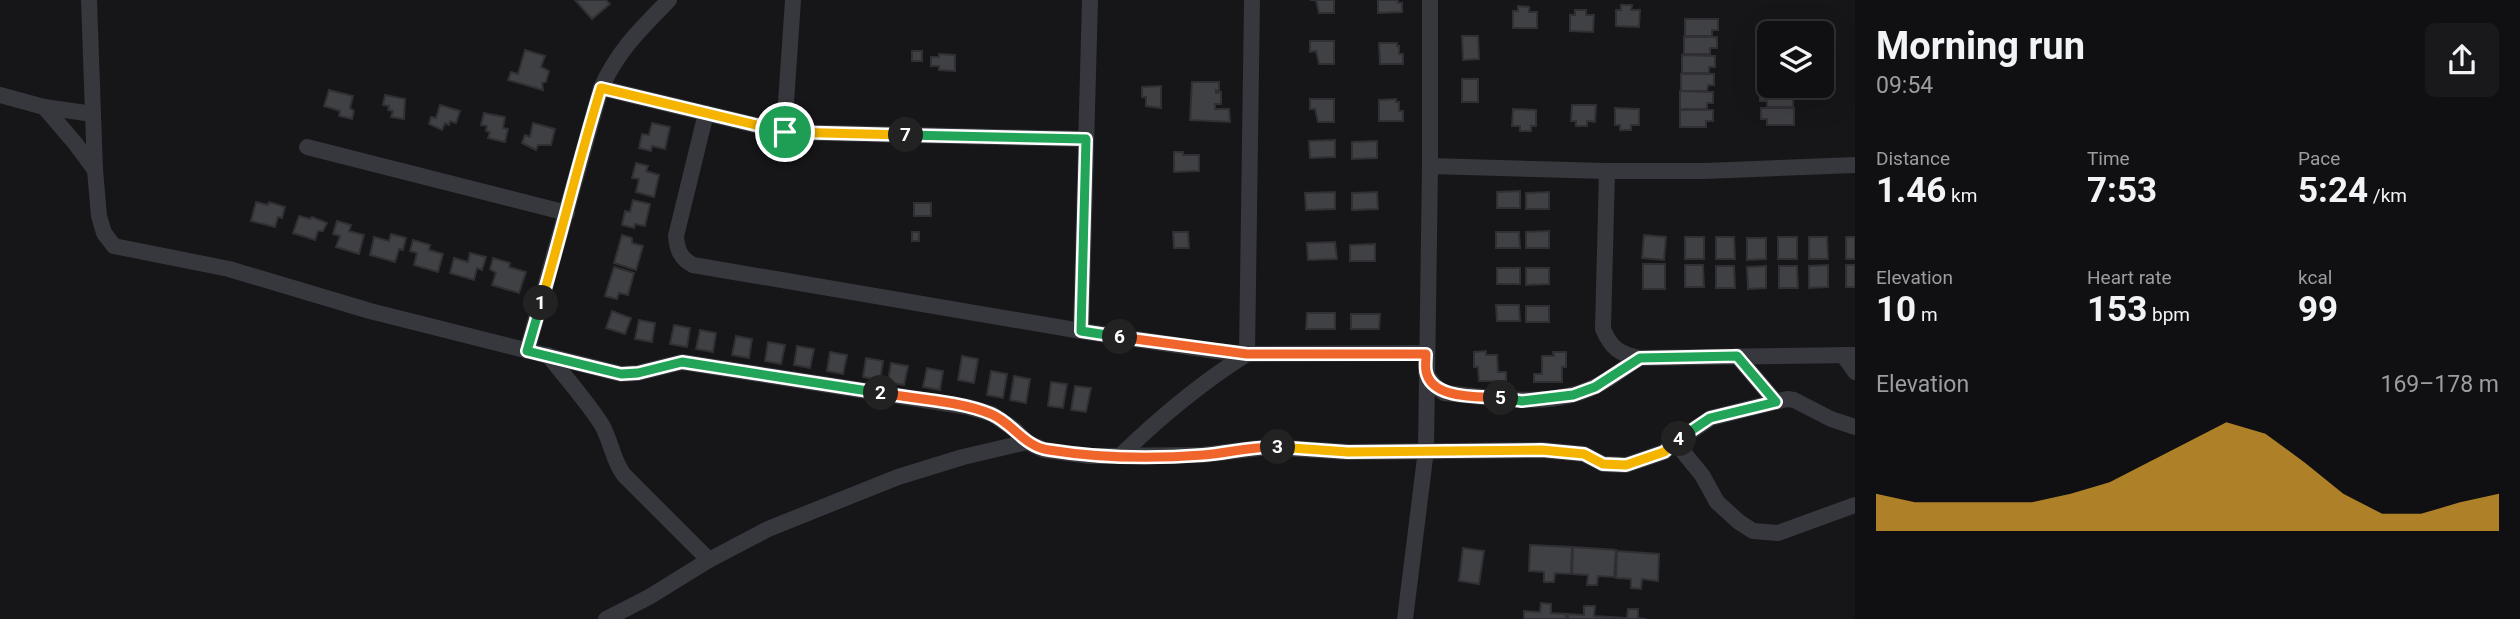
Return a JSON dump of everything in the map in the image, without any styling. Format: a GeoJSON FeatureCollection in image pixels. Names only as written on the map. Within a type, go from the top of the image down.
{"type":"FeatureCollection","features":[{"type":"Feature","properties":{"kind":"street"},"geometry":{"type":"LineString","coordinates":[[89,0],[99,216],[104,233],[114,246],[229,269],[370,311],[621,374],[638,373],[682,362],[968,407],[992,414],[1027,442],[1044,450],[1090,456],[1202,455],[1268,447],[1348,452],[1542,450],[1584,454],[1603,464],[1626,465],[1664,452],[1710,418],[1776,402],[1794,400],[1855,427]]}},
{"type":"Feature","properties":{"kind":"street"},"geometry":{"type":"LineString","coordinates":[[527,351],[601,88],[612,64],[630,39],[669,0]]}},
{"type":"Feature","properties":{"kind":"street"},"geometry":{"type":"LineString","coordinates":[[785,132],[793,0]]}},
{"type":"Feature","properties":{"kind":"street"},"geometry":{"type":"LineString","coordinates":[[1081,331],[1090,0]]}},
{"type":"Feature","properties":{"kind":"street"},"geometry":{"type":"LineString","coordinates":[[1247,354],[1252,0]]}},
{"type":"Feature","properties":{"kind":"street"},"geometry":{"type":"LineString","coordinates":[[1405,619],[1426,450],[1430,0]]}},
{"type":"Feature","properties":{"kind":"street"},"geometry":{"type":"LineString","coordinates":[[601,88],[785,132],[1086,139]]}},
{"type":"Feature","properties":{"kind":"street"},"geometry":{"type":"LineString","coordinates":[[0,95],[44,107],[93,114]]}},
{"type":"Feature","properties":{"kind":"street"},"geometry":{"type":"LineString","coordinates":[[44,107],[95,170]]}},
{"type":"Feature","properties":{"kind":"street"},"geometry":{"type":"LineString","coordinates":[[706,113],[676,236],[677,248],[687,262],[693,265],[1081,331],[1247,354],[1426,354]]}},
{"type":"Feature","properties":{"kind":"street"},"geometry":{"type":"LineString","coordinates":[[307,147],[567,213]]}},
{"type":"Feature","properties":{"kind":"street"},"geometry":{"type":"LineString","coordinates":[[1430,166],[1705,171],[1855,165]]}},
{"type":"Feature","properties":{"kind":"street"},"geometry":{"type":"LineString","coordinates":[[1607,171],[1603,329],[1610,345],[1622,354],[1640,358],[1849,355],[1855,372]]}},
{"type":"Feature","properties":{"kind":"street"},"geometry":{"type":"LineString","coordinates":[[1120,456],[1147,429],[1208,379],[1247,354]]}},
{"type":"Feature","properties":{"kind":"street"},"geometry":{"type":"LineString","coordinates":[[548,355],[600,422],[624,475],[709,559]]}},
{"type":"Feature","properties":{"kind":"street"},"geometry":{"type":"LineString","coordinates":[[1737,356],[1776,402]]}},
{"type":"Feature","properties":{"kind":"street"},"geometry":{"type":"LineString","coordinates":[[1426,373],[1444,393],[1522,401],[1573,395],[1595,387],[1640,358]]}},
{"type":"Feature","properties":{"kind":"street"},"geometry":{"type":"LineString","coordinates":[[606,619],[660,591],[709,559],[768,529],[898,477],[963,457],[1027,442]]}},
{"type":"Feature","properties":{"kind":"street"},"geometry":{"type":"LineString","coordinates":[[1675,442],[1702,475],[1717,502],[1753,531],[1778,533],[1855,505]]}},
{"type":"Feature","properties":{"kind":"building"},"geometry":{"type":"Polygon","coordinates":[[[575,0],[606,0],[610,4],[592,19],[575,0]]]}},
{"type":"Feature","properties":{"kind":"building"},"geometry":{"type":"Polygon","coordinates":[[[1316,0],[1334,0],[1334,13],[1319,13],[1316,0]]]}},
{"type":"Feature","properties":{"kind":"building"},"geometry":{"type":"Polygon","coordinates":[[[1378,0],[1398,0],[1398,3],[1402,3],[1402,12],[1378,13],[1378,0]]]}},
{"type":"Feature","properties":{"kind":"building"},"geometry":{"type":"Polygon","coordinates":[[[1621,5],[1632,5],[1631,10],[1640,10],[1639,27],[1616,26],[1616,10],[1621,10],[1621,5]]]}},
{"type":"Feature","properties":{"kind":"building"},"geometry":{"type":"Polygon","coordinates":[[[1518,6],[1529,7],[1529,12],[1537,12],[1537,28],[1513,28],[1513,11],[1518,11],[1518,6]]]}},
{"type":"Feature","properties":{"kind":"building"},"geometry":{"type":"Polygon","coordinates":[[[1575,10],[1586,10],[1586,15],[1594,15],[1593,32],[1570,31],[1570,15],[1575,15],[1575,10]]]}},
{"type":"Feature","properties":{"kind":"building"},"geometry":{"type":"Polygon","coordinates":[[[1685,19],[1718,19],[1718,30],[1712,30],[1712,36],[1685,36],[1685,19]]]}},
{"type":"Feature","properties":{"kind":"building"},"geometry":{"type":"Polygon","coordinates":[[[1462,36],[1478,36],[1479,59],[1463,60],[1462,36]]]}},
{"type":"Feature","properties":{"kind":"building"},"geometry":{"type":"Polygon","coordinates":[[[1684,37],[1717,37],[1717,48],[1710,48],[1710,54],[1684,54],[1684,37]]]}},
{"type":"Feature","properties":{"kind":"building"},"geometry":{"type":"Polygon","coordinates":[[[1310,41],[1334,41],[1334,64],[1319,64],[1316,51],[1310,52],[1310,41]]]}},
{"type":"Feature","properties":{"kind":"building"},"geometry":{"type":"Polygon","coordinates":[[[1379,43],[1397,43],[1399,54],[1403,54],[1403,64],[1380,64],[1379,43]]]}},
{"type":"Feature","properties":{"kind":"building"},"geometry":{"type":"Polygon","coordinates":[[[525,50],[545,56],[541,67],[549,71],[546,82],[542,83],[543,90],[508,80],[511,72],[518,74],[525,50]]]}},
{"type":"Feature","properties":{"kind":"building"},"geometry":{"type":"Polygon","coordinates":[[[912,51],[922,51],[922,61],[912,61],[912,51]]]}},
{"type":"Feature","properties":{"kind":"building"},"geometry":{"type":"Polygon","coordinates":[[[939,54],[955,55],[955,71],[939,70],[939,66],[931,66],[931,57],[939,57],[939,54]]]}},
{"type":"Feature","properties":{"kind":"building"},"geometry":{"type":"Polygon","coordinates":[[[1682,55],[1715,56],[1715,67],[1709,67],[1709,73],[1682,73],[1682,55]]]}},
{"type":"Feature","properties":{"kind":"building"},"geometry":{"type":"Polygon","coordinates":[[[1681,74],[1714,74],[1714,85],[1708,85],[1707,91],[1681,91],[1681,74]]]}},
{"type":"Feature","properties":{"kind":"building"},"geometry":{"type":"Polygon","coordinates":[[[1462,79],[1478,79],[1478,102],[1462,102],[1462,79]]]}},
{"type":"Feature","properties":{"kind":"building"},"geometry":{"type":"Polygon","coordinates":[[[1192,82],[1219,82],[1219,91],[1216,90],[1216,93],[1221,92],[1221,104],[1215,104],[1215,109],[1229,109],[1230,122],[1190,120],[1192,82]]]}},
{"type":"Feature","properties":{"kind":"building"},"geometry":{"type":"Polygon","coordinates":[[[1161,86],[1161,108],[1146,106],[1142,87],[1161,86]]]}},
{"type":"Feature","properties":{"kind":"building"},"geometry":{"type":"Polygon","coordinates":[[[329,90],[353,96],[350,108],[354,111],[352,119],[339,116],[340,111],[324,106],[329,90]]]}},
{"type":"Feature","properties":{"kind":"building"},"geometry":{"type":"Polygon","coordinates":[[[1680,91],[1713,92],[1713,103],[1707,103],[1707,109],[1680,109],[1680,91]]]}},
{"type":"Feature","properties":{"kind":"building"},"geometry":{"type":"Polygon","coordinates":[[[385,95],[405,99],[404,119],[391,117],[393,111],[388,110],[389,106],[383,105],[385,95]]]}},
{"type":"Feature","properties":{"kind":"building"},"geometry":{"type":"Polygon","coordinates":[[[1760,98],[1793,98],[1793,107],[1767,107],[1767,101],[1760,101],[1760,98]]]}},
{"type":"Feature","properties":{"kind":"building"},"geometry":{"type":"Polygon","coordinates":[[[1310,99],[1334,99],[1334,122],[1318,122],[1315,109],[1310,109],[1310,99]]]}},
{"type":"Feature","properties":{"kind":"building"},"geometry":{"type":"Polygon","coordinates":[[[1396,99],[1396,102],[1399,102],[1399,111],[1403,111],[1403,121],[1379,121],[1379,100],[1396,99]]]}},
{"type":"Feature","properties":{"kind":"building"},"geometry":{"type":"Polygon","coordinates":[[[440,105],[460,111],[456,123],[445,123],[442,130],[429,124],[431,117],[436,118],[440,105]]]}},
{"type":"Feature","properties":{"kind":"building"},"geometry":{"type":"Polygon","coordinates":[[[1572,105],[1596,105],[1595,122],[1587,121],[1587,126],[1576,126],[1576,121],[1571,121],[1572,105]]]}},
{"type":"Feature","properties":{"kind":"building"},"geometry":{"type":"Polygon","coordinates":[[[1615,108],[1639,109],[1639,125],[1631,125],[1631,130],[1620,130],[1620,125],[1615,125],[1615,108]]]}},
{"type":"Feature","properties":{"kind":"building"},"geometry":{"type":"Polygon","coordinates":[[[1761,108],[1794,108],[1794,125],[1767,125],[1767,119],[1761,119],[1761,108]]]}},
{"type":"Feature","properties":{"kind":"building"},"geometry":{"type":"Polygon","coordinates":[[[1513,109],[1536,110],[1536,126],[1531,126],[1531,131],[1520,131],[1520,126],[1512,126],[1513,109]]]}},
{"type":"Feature","properties":{"kind":"building"},"geometry":{"type":"Polygon","coordinates":[[[1680,110],[1713,110],[1713,121],[1706,121],[1706,127],[1680,127],[1680,110]]]}},
{"type":"Feature","properties":{"kind":"building"},"geometry":{"type":"Polygon","coordinates":[[[484,113],[505,117],[503,128],[508,129],[505,142],[488,138],[490,132],[486,131],[487,126],[481,125],[484,113]]]}},
{"type":"Feature","properties":{"kind":"building"},"geometry":{"type":"Polygon","coordinates":[[[533,123],[555,129],[551,145],[538,145],[536,150],[522,143],[525,135],[530,137],[533,123]]]}},
{"type":"Feature","properties":{"kind":"building"},"geometry":{"type":"Polygon","coordinates":[[[652,123],[670,127],[665,149],[652,146],[651,151],[639,148],[642,134],[649,135],[652,123]]]}},
{"type":"Feature","properties":{"kind":"building"},"geometry":{"type":"Polygon","coordinates":[[[1335,140],[1335,157],[1310,158],[1309,141],[1335,140]]]}},
{"type":"Feature","properties":{"kind":"building"},"geometry":{"type":"Polygon","coordinates":[[[1377,141],[1377,158],[1352,159],[1352,142],[1377,141]]]}},
{"type":"Feature","properties":{"kind":"building"},"geometry":{"type":"Polygon","coordinates":[[[1174,152],[1199,155],[1199,171],[1174,172],[1174,152]]]}},
{"type":"Feature","properties":{"kind":"building"},"geometry":{"type":"Polygon","coordinates":[[[636,163],[648,166],[646,171],[659,175],[654,197],[636,192],[639,179],[632,178],[636,163]]]}},
{"type":"Feature","properties":{"kind":"building"},"geometry":{"type":"Polygon","coordinates":[[[1520,191],[1520,208],[1497,208],[1497,192],[1520,191]]]}},
{"type":"Feature","properties":{"kind":"building"},"geometry":{"type":"Polygon","coordinates":[[[1335,192],[1335,209],[1306,210],[1305,193],[1335,192]]]}},
{"type":"Feature","properties":{"kind":"building"},"geometry":{"type":"Polygon","coordinates":[[[1377,192],[1378,209],[1352,210],[1352,193],[1377,192]]]}},
{"type":"Feature","properties":{"kind":"building"},"geometry":{"type":"Polygon","coordinates":[[[1549,192],[1549,209],[1526,209],[1526,193],[1549,192]]]}},
{"type":"Feature","properties":{"kind":"building"},"geometry":{"type":"Polygon","coordinates":[[[633,200],[650,204],[645,226],[635,224],[634,228],[622,225],[625,211],[630,212],[633,200]]]}},
{"type":"Feature","properties":{"kind":"building"},"geometry":{"type":"Polygon","coordinates":[[[256,202],[268,205],[269,202],[285,207],[282,218],[278,217],[275,227],[251,221],[256,202]]]}},
{"type":"Feature","properties":{"kind":"building"},"geometry":{"type":"Polygon","coordinates":[[[914,203],[931,203],[931,216],[914,216],[914,203]]]}},
{"type":"Feature","properties":{"kind":"building"},"geometry":{"type":"Polygon","coordinates":[[[299,216],[310,219],[312,217],[327,223],[323,231],[318,231],[315,240],[293,233],[299,216]]]}},
{"type":"Feature","properties":{"kind":"building"},"geometry":{"type":"Polygon","coordinates":[[[337,221],[351,225],[349,231],[364,235],[359,254],[336,247],[340,236],[333,234],[337,221]]]}},
{"type":"Feature","properties":{"kind":"building"},"geometry":{"type":"Polygon","coordinates":[[[1549,231],[1549,248],[1526,248],[1526,232],[1549,231]]]}},
{"type":"Feature","properties":{"kind":"building"},"geometry":{"type":"Polygon","coordinates":[[[912,232],[919,232],[919,241],[912,241],[912,232]]]}},
{"type":"Feature","properties":{"kind":"building"},"geometry":{"type":"Polygon","coordinates":[[[1173,232],[1188,232],[1189,248],[1174,248],[1173,232]]]}},
{"type":"Feature","properties":{"kind":"building"},"geometry":{"type":"Polygon","coordinates":[[[1496,232],[1519,232],[1520,248],[1496,248],[1496,232]]]}},
{"type":"Feature","properties":{"kind":"building"},"geometry":{"type":"Polygon","coordinates":[[[391,234],[406,238],[403,250],[399,249],[395,262],[370,255],[374,237],[389,241],[391,234]]]}},
{"type":"Feature","properties":{"kind":"building"},"geometry":{"type":"Polygon","coordinates":[[[622,235],[632,238],[632,243],[643,246],[636,270],[614,263],[622,235]]]}},
{"type":"Feature","properties":{"kind":"building"},"geometry":{"type":"Polygon","coordinates":[[[1644,235],[1666,237],[1664,260],[1642,258],[1644,235]]]}},
{"type":"Feature","properties":{"kind":"building"},"geometry":{"type":"Polygon","coordinates":[[[1685,237],[1704,237],[1704,259],[1685,259],[1685,237]]]}},
{"type":"Feature","properties":{"kind":"building"},"geometry":{"type":"Polygon","coordinates":[[[1716,237],[1734,237],[1735,259],[1716,259],[1716,237]]]}},
{"type":"Feature","properties":{"kind":"building"},"geometry":{"type":"Polygon","coordinates":[[[1778,237],[1797,237],[1797,259],[1778,259],[1778,237]]]}},
{"type":"Feature","properties":{"kind":"building"},"geometry":{"type":"Polygon","coordinates":[[[1809,237],[1827,237],[1828,259],[1809,259],[1809,237]]]}},
{"type":"Feature","properties":{"kind":"building"},"geometry":{"type":"Polygon","coordinates":[[[1846,237],[1855,237],[1855,259],[1846,259],[1846,237]]]}},
{"type":"Feature","properties":{"kind":"building"},"geometry":{"type":"Polygon","coordinates":[[[1747,238],[1766,238],[1766,259],[1747,260],[1747,238]]]}},
{"type":"Feature","properties":{"kind":"building"},"geometry":{"type":"Polygon","coordinates":[[[413,240],[430,245],[429,250],[443,254],[438,272],[414,265],[417,253],[410,251],[413,240]]]}},
{"type":"Feature","properties":{"kind":"building"},"geometry":{"type":"Polygon","coordinates":[[[1335,242],[1337,259],[1308,260],[1307,243],[1335,242]]]}},
{"type":"Feature","properties":{"kind":"building"},"geometry":{"type":"Polygon","coordinates":[[[1375,244],[1375,261],[1350,261],[1350,245],[1375,244]]]}},
{"type":"Feature","properties":{"kind":"building"},"geometry":{"type":"Polygon","coordinates":[[[470,253],[486,257],[482,270],[477,268],[474,280],[450,273],[454,258],[468,262],[470,253]]]}},
{"type":"Feature","properties":{"kind":"building"},"geometry":{"type":"Polygon","coordinates":[[[493,258],[526,272],[519,293],[492,285],[496,273],[490,269],[493,258]]]}},
{"type":"Feature","properties":{"kind":"building"},"geometry":{"type":"Polygon","coordinates":[[[1643,264],[1665,264],[1665,289],[1643,289],[1643,264]]]}},
{"type":"Feature","properties":{"kind":"building"},"geometry":{"type":"Polygon","coordinates":[[[1685,265],[1703,265],[1704,287],[1685,287],[1685,265]]]}},
{"type":"Feature","properties":{"kind":"building"},"geometry":{"type":"Polygon","coordinates":[[[1828,265],[1828,287],[1809,288],[1809,266],[1828,265]]]}},
{"type":"Feature","properties":{"kind":"building"},"geometry":{"type":"Polygon","coordinates":[[[1846,265],[1855,265],[1855,287],[1846,287],[1846,265]]]}},
{"type":"Feature","properties":{"kind":"building"},"geometry":{"type":"Polygon","coordinates":[[[1716,266],[1734,266],[1735,288],[1716,288],[1716,266]]]}},
{"type":"Feature","properties":{"kind":"building"},"geometry":{"type":"Polygon","coordinates":[[[1766,266],[1766,288],[1748,289],[1747,267],[1766,266]]]}},
{"type":"Feature","properties":{"kind":"building"},"geometry":{"type":"Polygon","coordinates":[[[1779,266],[1797,266],[1798,288],[1779,288],[1779,266]]]}},
{"type":"Feature","properties":{"kind":"building"},"geometry":{"type":"Polygon","coordinates":[[[614,267],[634,273],[628,295],[619,293],[617,299],[605,296],[614,267]]]}},
{"type":"Feature","properties":{"kind":"building"},"geometry":{"type":"Polygon","coordinates":[[[1497,268],[1520,268],[1520,284],[1497,284],[1497,268]]]}},
{"type":"Feature","properties":{"kind":"building"},"geometry":{"type":"Polygon","coordinates":[[[1526,268],[1549,268],[1549,284],[1526,285],[1526,268]]]}},
{"type":"Feature","properties":{"kind":"building"},"geometry":{"type":"Polygon","coordinates":[[[1496,305],[1519,305],[1520,321],[1497,321],[1496,305]]]}},
{"type":"Feature","properties":{"kind":"building"},"geometry":{"type":"Polygon","coordinates":[[[1526,306],[1549,306],[1549,322],[1526,322],[1526,306]]]}},
{"type":"Feature","properties":{"kind":"building"},"geometry":{"type":"Polygon","coordinates":[[[612,311],[631,318],[625,334],[606,328],[612,311]]]}},
{"type":"Feature","properties":{"kind":"building"},"geometry":{"type":"Polygon","coordinates":[[[1307,313],[1335,313],[1335,329],[1306,329],[1307,313]]]}},
{"type":"Feature","properties":{"kind":"building"},"geometry":{"type":"Polygon","coordinates":[[[1351,314],[1380,314],[1379,329],[1351,329],[1351,314]]]}},
{"type":"Feature","properties":{"kind":"building"},"geometry":{"type":"Polygon","coordinates":[[[639,320],[655,323],[652,342],[635,339],[639,320]]]}},
{"type":"Feature","properties":{"kind":"building"},"geometry":{"type":"Polygon","coordinates":[[[674,325],[690,328],[687,347],[670,344],[674,325]]]}},
{"type":"Feature","properties":{"kind":"building"},"geometry":{"type":"Polygon","coordinates":[[[700,330],[716,333],[713,352],[696,349],[700,330]]]}},
{"type":"Feature","properties":{"kind":"building"},"geometry":{"type":"Polygon","coordinates":[[[736,336],[752,339],[749,358],[732,355],[736,336]]]}},
{"type":"Feature","properties":{"kind":"building"},"geometry":{"type":"Polygon","coordinates":[[[768,342],[785,345],[781,364],[765,361],[768,342]]]}},
{"type":"Feature","properties":{"kind":"building"},"geometry":{"type":"Polygon","coordinates":[[[797,346],[814,349],[810,368],[794,365],[797,346]]]}},
{"type":"Feature","properties":{"kind":"building"},"geometry":{"type":"Polygon","coordinates":[[[1486,351],[1486,355],[1497,355],[1498,372],[1506,372],[1506,381],[1479,381],[1478,367],[1474,367],[1474,352],[1486,351]]]}},
{"type":"Feature","properties":{"kind":"building"},"geometry":{"type":"Polygon","coordinates":[[[830,352],[847,355],[843,374],[827,371],[830,352]]]}},
{"type":"Feature","properties":{"kind":"building"},"geometry":{"type":"Polygon","coordinates":[[[1553,352],[1566,352],[1562,382],[1534,382],[1534,374],[1542,374],[1542,356],[1554,356],[1553,352]]]}},
{"type":"Feature","properties":{"kind":"building"},"geometry":{"type":"Polygon","coordinates":[[[962,356],[978,359],[974,383],[958,380],[962,356]]]}},
{"type":"Feature","properties":{"kind":"building"},"geometry":{"type":"Polygon","coordinates":[[[866,358],[883,361],[880,380],[863,377],[866,358]]]}},
{"type":"Feature","properties":{"kind":"building"},"geometry":{"type":"Polygon","coordinates":[[[891,363],[908,366],[904,385],[888,382],[891,363]]]}},
{"type":"Feature","properties":{"kind":"building"},"geometry":{"type":"Polygon","coordinates":[[[927,368],[943,371],[940,390],[923,387],[927,368]]]}},
{"type":"Feature","properties":{"kind":"building"},"geometry":{"type":"Polygon","coordinates":[[[991,371],[1007,374],[1003,398],[987,395],[991,371]]]}},
{"type":"Feature","properties":{"kind":"building"},"geometry":{"type":"Polygon","coordinates":[[[1014,376],[1030,379],[1026,403],[1010,400],[1014,376]]]}},
{"type":"Feature","properties":{"kind":"building"},"geometry":{"type":"Polygon","coordinates":[[[1051,382],[1067,384],[1063,408],[1048,406],[1051,382]]]}},
{"type":"Feature","properties":{"kind":"building"},"geometry":{"type":"Polygon","coordinates":[[[1075,386],[1091,388],[1086,412],[1071,410],[1075,386]]]}},
{"type":"Feature","properties":{"kind":"building"},"geometry":{"type":"Polygon","coordinates":[[[1530,545],[1572,547],[1571,574],[1555,573],[1554,582],[1544,582],[1544,572],[1529,571],[1530,545]]]}},
{"type":"Feature","properties":{"kind":"building"},"geometry":{"type":"Polygon","coordinates":[[[1573,547],[1616,550],[1614,577],[1598,576],[1597,585],[1587,585],[1588,575],[1572,574],[1573,547]]]}},
{"type":"Feature","properties":{"kind":"building"},"geometry":{"type":"Polygon","coordinates":[[[1463,548],[1484,551],[1479,584],[1459,581],[1463,548]]]}},
{"type":"Feature","properties":{"kind":"building"},"geometry":{"type":"Polygon","coordinates":[[[1617,551],[1659,554],[1658,581],[1642,579],[1641,589],[1631,588],[1631,579],[1616,578],[1617,551]]]}},
{"type":"Feature","properties":{"kind":"building"},"geometry":{"type":"Polygon","coordinates":[[[1541,603],[1551,604],[1551,613],[1566,614],[1566,619],[1524,619],[1524,611],[1540,612],[1541,603]]]}},
{"type":"Feature","properties":{"kind":"building"},"geometry":{"type":"Polygon","coordinates":[[[1584,606],[1595,606],[1594,616],[1610,619],[1568,619],[1568,614],[1584,615],[1584,606]]]}},
{"type":"Feature","properties":{"kind":"building"},"geometry":{"type":"Polygon","coordinates":[[[1628,609],[1638,609],[1638,618],[1646,619],[1612,619],[1627,618],[1628,609]]]}},
{"type":"Feature","properties":{"kind":"route"},"geometry":{"type":"LineString","coordinates":[[601,88],[785,132],[1086,139],[1081,331],[1247,354],[1426,354],[1426,373],[1444,393],[1522,401],[1573,395],[1595,387],[1640,358],[1737,356],[1776,402],[1710,418],[1664,452],[1626,465],[1603,464],[1584,454],[1542,450],[1348,452],[1268,447],[1202,455],[1090,456],[1044,450],[1027,442],[992,414],[968,407],[682,362],[638,373],[621,374],[527,351],[601,88]]}}]}
